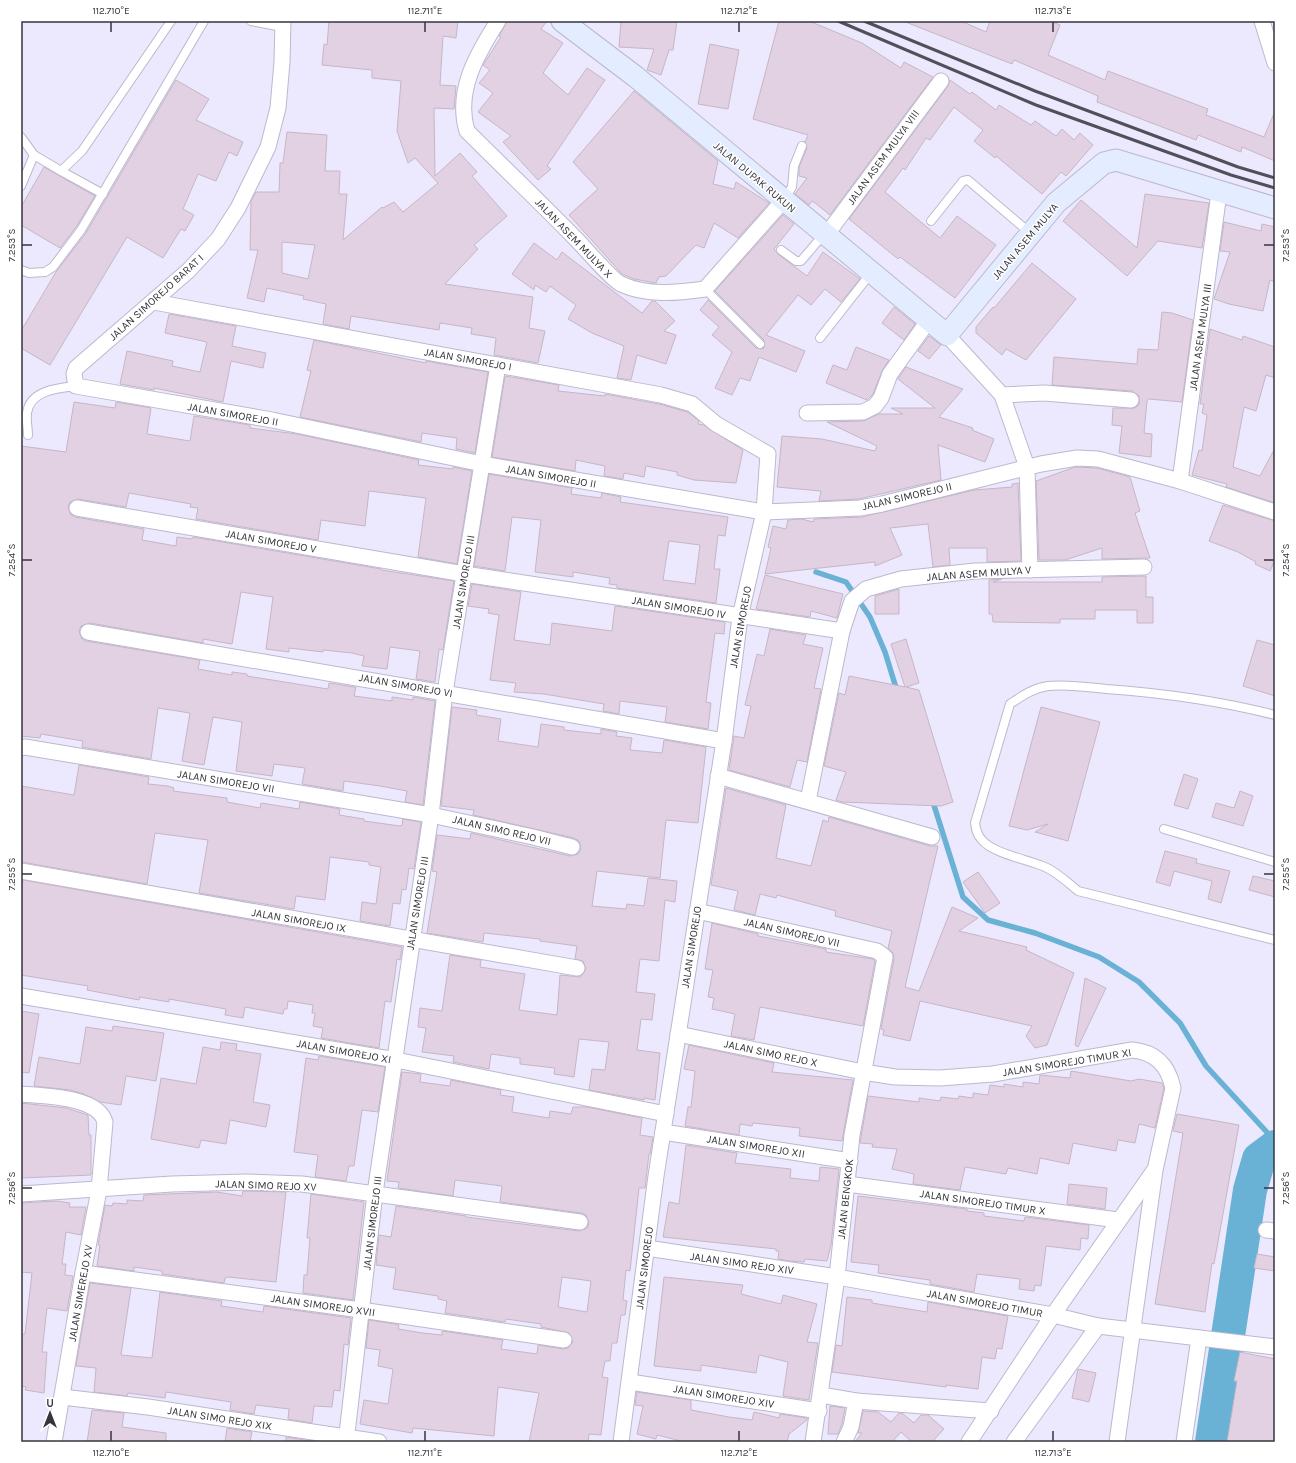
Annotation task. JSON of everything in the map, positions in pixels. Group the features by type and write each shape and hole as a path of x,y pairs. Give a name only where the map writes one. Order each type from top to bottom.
{"street":[{"name":"JALAN ASEM MULYA X","path":"498,21 477,54 469,75 464,102 465,124 467,131 550,212 619,284 640,290 659,292 678,293 705,289"},
{"name":"JALAN DUPAK RUKUN","path":"562,21 636,77 783,201 872,271 947,335"},
{"path":"1262,21 1275,63"},
{"name":"JALAN SIMOREJO BARAT I","path":"76,386 74,374 76,368 188,271 218,239 238,208 268,147 278,108 282,62 283,24"},
{"name":"JALAN ASEM MULYA VIII","path":"826,234 941,80"},
{"name":"JALAN ASEM MULYA","path":"947,335 1056,203 1104,163 1109,161 1116,160 1219,193 1275,208"},
{"name":"JALAN ASEM MULYA III","path":"1180,480 1219,193"},
{"path":"705,289 783,201"},
{"name":"JALAN SIMOREJO I","path":"154,302 661,395 692,404 716,424 768,454"},
{"path":"807,413 863,412 875,406 881,398 890,374 929,320"},
{"path":"947,335 1002,395 1027,467 1030,570"},
{"name":"JALAN SIMOREJO III","path":"346,1440 375,1193 396,1060 411,940 431,815 445,692 498,365"},
{"name":"JALAN SIMOREJO II","path":"76,386 272,420 482,464 764,512 860,508 882,504 1027,467 1077,458 1098,459 1180,480"},
{"path":"1002,395 1044,393 1131,400"},
{"name":"JALAN SIMOREJO","path":"621,1442 663,1132 724,741 740,617 764,512 768,454"},
{"path":"1180,480 1275,512"},
{"name":"JALAN SIMOREJO V","path":"77,508 464,574"},
{"name":"JALAN ASEM MULYA V","path":"842,631 852,601 866,589 901,580 975,571 1144,567"},
{"name":"JALAN SIMOREJO IV","path":"464,574 740,617 842,631"},
{"path":"808,801 842,631"},
{"name":"JALAN SIMOREJO VI","path":"88,632 724,741"},
{"name":"JALAN SIMOREJO VII","path":"21,748 25,747 431,815"},
{"path":"718,776 932,836"},
{"name":"JALAN SIMO REJO VII","path":"431,815 533,836 572,847"},
{"name":"JALAN SIMOREJO IX","path":"21,871 577,968"},
{"name":"JALAN SIMOREJO VII","path":"697,911 877,951 885,958"},
{"name":"JALAN BENGKOK","path":"814,1442 837,1277 850,1161 863,1072 885,958"},
{"name":"JALAN SIMOREJO XI","path":"21,996 396,1060 666,1114"},
{"name":"JALAN SIMO REJO X","path":"678,1034 863,1072"},
{"name":"JALAN SIMOREJO TIMUR XI","path":"863,1072 895,1077 940,1078 985,1075 1132,1050 1145,1051 1160,1063 1171,1078 1173,1088 1155,1170 1133,1331"},
{"name":"JALAN SIMEREJO XV","path":"21,1094 75,1101 88,1105 104,1118 105,1122 99,1190 54,1442"},
{"name":"JALAN SIMOREJO XII","path":"663,1132 850,1161"},
{"path":"969,1442 991,1411 1053,1315 1118,1220 1155,1170"},
{"name":"JALAN SIMO REJO XV","path":"21,1194 172,1184 248,1182 302,1184 580,1222"},
{"name":"JALAN SIMOREJO TIMUR X","path":"847,1184 1118,1220"},
{"name":"JALAN SIMO REJO XIV","path":"647,1248 837,1277"},
{"name":"JALAN SIMOREJO XVII","path":"83,1273 361,1310 564,1340"},
{"name":"JALAN SIMOREJO TIMUR","path":"837,1277 1053,1315 1098,1326 1275,1347"},
{"path":"1014,1442 1098,1326"},
{"path":"1117,1442 1133,1331"},
{"path":"1184,1442 1199,1338"},
{"name":"JALAN SIMOREJO XIV","path":"630,1382 819,1411"},
{"path":"821,1395 856,1400 991,1411"},
{"name":"JALAN SIMO REJO XIX","path":"62,1397 148,1407 346,1440 379,1442"},
{"path":"844,1442 851,1427 856,1400"}],"lane":[{"path":"61,171 82,151 171,21"},
{"path":"21,270 29,273 45,272 53,267 81,230 204,21"},
{"path":"251,21 283,24"},
{"path":"21,137 34,155 102,194"},
{"path":"783,201 792,187 794,166 802,146"},
{"path":"21,186 34,155"},
{"path":"931,221 963,181 971,180 1030,233"},
{"path":"781,250 796,261 801,261 826,234"},
{"path":"820,338 872,271"},
{"path":"705,289 760,344"},
{"path":"28,435 27,413 30,403 41,394 53,389 76,386"},
{"path":"1275,715 1243,706 1134,691 1066,686 1047,686 1031,690 1010,704 975,823 977,833 982,842 993,848 1045,867 1056,873 1078,891 1275,940"},
{"path":"1164,829 1275,862"}],"building":[{"path":"329,21 458,21 456,38 443,36 440,85 456,86 454,109 434,108 435,176 460,153 477,172 472,176 507,216 474,245 478,249 445,284 533,297 529,328 545,331 538,363 494,355 496,338 471,334 472,328 440,323 439,330 351,316 349,329 323,324 326,304 303,299 304,296 267,288 264,302 247,298 258,250 250,250 251,201 256,192 279,192 280,163 283,163 287,132 327,135 325,171 340,171 339,194 347,194 343,240 382,207 383,208 394,202 403,212 438,183 415,158 408,163 397,131 401,81 372,78 372,70 322,65 324,44 327,45","holes":["282,242 315,245 308,279 282,273"]},
{"path":"507,21 547,21 541,29 563,43 543,73 568,95 587,68 605,80 547,166 551,169 538,180 503,142 511,136 478,112 493,93 479,83 490,70 483,65 501,37 499,36"},
{"path":"621,21 677,21 673,50 669,50 661,75 647,70 654,49 619,47"},
{"path":"779,21 809,21 862,43 901,68 904,62 933,77 830,215 812,201 809,205 795,194 807,178 799,176 799,167 807,148 805,142 808,135 753,119"},
{"path":"903,21 961,21 986,32 990,21 1050,21 1060,25 1048,55 1105,80 1108,71 1208,109 1206,115 1264,137 1275,111 1275,161 1242,147 1241,152 1198,135 1196,140 1097,102 1098,96 1014,60 1012,64"},
{"path":"710,44 739,50 728,109 698,104"},
{"path":"176,80 209,99 196,120 243,142 237,156 229,152 216,181 198,174 183,209 194,215 185,231 181,229 163,258 127,237 50,365 21,348 21,331 56,272 86,233"},
{"path":"950,80 970,94 972,92 996,110 999,105 1031,125 1035,121 1056,136 1062,129 1074,140 1080,133 1093,145 1066,176 1061,172 1042,194 996,156 995,158 974,141 983,130 954,107 930,140 926,138 905,170 903,168 885,192 940,238 957,216 996,245 955,298 900,257 898,259 849,219 948,86"},
{"path":"634,91 718,161 713,184 734,189 736,182 769,203 738,238 714,223 704,248 696,245 666,276 659,277 656,283 634,279 622,274 569,215 598,189 573,162"},
{"path":"44,167 95,196 76,227 60,248 21,225 21,207"},
{"path":"1145,194 1209,203 1202,248 1158,241 1127,276 1063,221 1081,200 1137,248"},
{"path":"783,215 794,224 774,249 778,254 807,276 823,252 860,279 841,302 825,289 811,305 798,295 766,335 805,351 796,372 759,357 750,381 740,378 732,395 715,388 732,352 712,335 719,327 700,310 708,300 756,348 764,348 764,340 715,291"},
{"path":"1224,222 1261,231 1262,224 1275,227 1275,282 1270,280 1263,311 1229,304 1214,299 1230,252 1220,251"},
{"path":"534,243 557,260 562,252 642,313 652,301 655,301 675,321 664,331 676,335 666,364 637,355 631,380 617,378 624,346 592,333 568,319 576,305 550,286 546,292 535,285 534,290 512,274"},
{"path":"1032,263 1076,299 1026,360 1006,349 1002,355 976,333 976,327"},
{"path":"894,307 915,324 904,340 882,323"},
{"path":"1162,312 1172,313 1193,320 1182,402 1149,399 1147,401 1144,433 1152,434 1151,457 1119,453 1122,426 1112,425 1113,408 1134,408 1139,405 1139,396 1132,391 1052,385 1054,357 1137,364 1138,349 1158,350"},
{"path":"169,314 236,326 232,346 266,353 263,368 231,361 223,402 154,388 154,390 120,384 127,351 173,361 172,366 200,372 207,342 165,333"},
{"path":"1210,329 1242,340 1243,336 1275,347 1275,378 1266,375 1256,411 1244,407 1233,467 1260,476 1275,448 1275,503 1226,487 1227,484 1192,475 1199,450 1202,451 1207,415 1202,413 1204,404 1200,404"},
{"path":"929,336 941,345 929,359 918,351"},
{"path":"314,340 426,363 426,361 488,372 475,453 456,449 457,438 422,433 421,442 300,417 311,371 307,370"},
{"path":"856,347 889,360 882,371 873,394 867,400 826,383 833,365 847,370"},
{"path":"906,367 963,389 939,417 973,428 972,430 994,439 985,462 938,445 941,480 859,499 819,501 821,491 777,487 782,436 822,439 875,451 877,446 827,422 863,421 879,414 903,414 891,408 935,408 898,379"},
{"path":"505,376 559,385 558,391 605,396 605,394 659,404 688,412 699,421 698,424 704,425 743,450 736,483 694,480 677,475 677,472 646,466 644,477 624,473 623,479 604,476 605,466 576,460 575,471 492,457"},
{"path":"74,402 115,408 116,402 151,408 147,434 190,441 194,416 250,425 250,428 297,434 419,460 418,465 453,469 453,467 472,471 457,564 418,557 426,498 369,491 365,526 321,520 318,540 196,519 198,508 190,507 191,504 129,493 126,507 78,499 70,502 68,507 71,515 75,517 144,529 142,540 176,546 177,537 192,539 193,537 381,570 454,581 443,650 439,649 435,682 416,679 420,651 390,647 387,669 362,666 364,656 352,653 323,650 323,652 289,648 289,652 266,649 273,597 241,592 232,644 203,639 203,643 90,623 81,626 79,631 82,639 86,641 200,660 198,669 232,675 232,672 247,674 247,676 328,689 329,683 356,687 354,696 392,701 392,697 413,700 413,697 435,701 423,805 405,802 407,791 380,786 344,781 343,791 302,784 305,768 274,764 272,776 236,771 242,722 213,717 204,765 182,761 190,713 158,708 151,759 82,747 83,741 41,734 40,738 21,736 21,446 66,452"},
{"path":"1075,467 1097,468 1130,477 1140,511 1135,513 1150,558 1102,559 1102,548 1065,560 1039,560 1036,481"},
{"path":"489,474 572,488 571,494 601,498 602,493 621,497 620,502 728,517 725,536 718,535 714,569 720,569 716,603 617,588 617,585 609,584 610,578 573,572 573,577 535,572 541,520 512,517 505,571 474,566","holes":["669,541 700,545 695,584 663,580"]},
{"path":"1018,483 1021,561 987,562 987,548 949,548 950,565 933,567 928,524 890,528 902,555 875,566 875,562 765,574 771,548 768,547 773,526 786,529 788,520 802,519 813,522 814,519 862,517 974,490 1012,487 1012,484"},
{"path":"1223,505 1275,521 1275,560 1270,571 1255,564 1256,562 1238,552 1209,541"},
{"path":"765,575 843,594 837,618 811,611 810,617 756,609"},
{"path":"1146,576 1146,597 1153,597 1153,623 1137,623 1137,610 1095,610 1095,619 1060,619 1060,623 993,622 992,614 989,614 989,580 1002,579 993,582 1102,582 1102,577"},
{"path":"472,584 521,592 514,640 550,645 552,623 612,631 615,606 725,622 724,634 715,633 706,702 711,703 708,729 665,722 667,707 620,701 619,714 603,711 604,704 544,694 514,692 516,683 490,680 499,615 488,613 489,609 468,606"},
{"path":"899,589 899,614 875,614 875,596"},
{"path":"770,629 806,635 803,644 823,648 814,688 821,689 807,762 797,760 790,787 729,770 734,736 744,738 751,706 745,705 757,654 764,656"},
{"path":"906,639 919,683 906,687 919,690 953,802 941,806 842,802 836,800 846,772 824,766 839,693 845,695 849,676 905,687 891,644"},
{"path":"1257,640 1275,645 1275,696 1243,686"},
{"path":"452,707 477,710 476,715 501,719 498,741 538,747 541,724 564,727 564,730 601,734 601,729 617,732 616,736 632,738 630,750 662,753 664,740 706,747 698,823 666,820 660,878 597,871 592,906 626,909 627,904 644,906 648,878 677,881 675,902 665,900 659,961 640,959 636,992 655,994 652,1020 641,1019 637,1050 660,1053 655,1100 644,1098 644,1100 589,1090 592,1069 605,1070 609,1042 579,1039 574,1077 554,1074 555,1068 520,1064 520,1058 491,1054 489,1069 453,1062 454,1056 422,1052 426,1028 418,1027 420,1008 442,1011 450,955 481,960 480,967 525,974 519,1010 557,1015 560,975 580,977 586,969 583,961 575,959 577,946 540,941 540,939 484,933 483,942 427,933 437,872 432,871 437,835 470,839 471,833 570,856 578,854 581,849 579,841 574,838 473,815 474,810 441,806"},
{"path":"1041,707 1100,722 1068,841 1035,832 1048,824 1027,830 1009,826"},
{"path":"79,765 149,777 148,784 168,786 174,788 173,791 227,798 227,802 260,808 261,803 299,809 300,802 340,809 339,815 364,819 364,821 400,826 402,825 403,819 421,822 414,869 409,868 406,890 402,889 400,904 393,903 390,926 360,921 362,902 376,904 381,867 369,865 369,862 330,857 325,900 296,896 294,909 199,893 208,840 155,833 147,884 21,862 21,786 74,795"},
{"path":"1184,774 1198,779 1188,809 1174,805"},
{"path":"726,788 786,805 776,858 811,866 823,820 828,822 829,817 930,846 938,846 905,987 919,991 952,907 978,918 959,931 1027,947 1026,950 1074,973 1047,1045 1035,1048 1026,1036 1032,1026 920,1001 910,1041 883,1035 884,1030 881,1029 894,959 893,953 888,948 892,931 835,916 836,911 777,895 776,898 760,894 755,915 734,910 738,891 711,885"},
{"path":"1240,791 1253,796 1243,826 1212,817 1216,803 1234,808"},
{"path":"1165,851 1197,859 1196,863 1230,871 1221,903 1208,899 1212,881 1174,871 1170,886 1156,882"},
{"path":"978,872 1000,903 985,913 963,882"},
{"path":"1253,876 1275,881 1275,897 1249,890"},
{"path":"23,880 402,947 400,960 397,959 391,1002 385,1001 379,1048 321,1038 323,1028 313,1026 315,1013 312,1013 313,1005 288,1001 287,1009 284,1009 283,1014 245,1007 243,1018 225,1015 226,1009 169,999 169,1002 140,997 139,1000 87,990 88,986 21,975 21,891"},
{"path":"712,923 758,934 758,936 826,949 826,952 873,959 875,961 863,1026 760,1007 754,1040 731,1036 735,1014 712,1009 714,998 708,997 713,970 705,969"},
{"path":"1085,978 1106,988 1078,1047 1075,1045"},
{"path":"21,1011 39,1014 29,1073 21,1072"},
{"path":"113,1026 164,1033 156,1081 126,1076 121,1105 100,1102 84,1094 70,1090 34,1086 39,1057 80,1064 86,1027 112,1031"},
{"path":"221,1042 237,1044 236,1050 261,1054 253,1102 270,1105 266,1127 230,1120 226,1144 201,1140 199,1148 151,1139 161,1078 196,1084 203,1047 220,1050"},
{"path":"689,1045 774,1063 772,1072 853,1080 842,1141 799,1136 800,1128 753,1123 752,1126 740,1124 739,1135 685,1126 688,1107 691,1107 695,1071 684,1069"},
{"path":"319,1056 385,1067 378,1112 362,1110 354,1166 349,1166 346,1181 315,1177 318,1155 294,1152 306,1058 318,1060"},
{"path":"1071,1071 1131,1081 1139,1079 1162,1083 1164,1088 1155,1128 1139,1124 1135,1143 1118,1140 1116,1151 1073,1143 1069,1164 1040,1158 1037,1174 1008,1168 1006,1174 965,1167 960,1190 913,1184 914,1174 892,1169 897,1149 872,1147 873,1144 860,1143 868,1096 919,1102 919,1098 940,1101 941,1097 958,1099 959,1096 973,1098 973,1093 988,1095 990,1085 1004,1087 1004,1084 1023,1087 1023,1082 1039,1084 1040,1075 1070,1078"},
{"path":"402,1072 421,1074 420,1082 450,1086 451,1080 501,1090 500,1095 514,1097 512,1112 549,1118 550,1111 571,1114 573,1107 587,1107 642,1118 640,1135 653,1137 649,1154 645,1188 639,1188 630,1271 626,1270 623,1300 627,1301 625,1315 621,1315 617,1343 612,1343 610,1361 605,1361 602,1377 608,1378 601,1435 589,1434 588,1442 529,1442 539,1393 498,1387 494,1436 413,1428 412,1433 360,1424 364,1400 388,1404 393,1369 378,1366 380,1350 366,1348 369,1320 395,1324 399,1325 398,1329 423,1333 442,1335 442,1331 503,1340 501,1349 537,1354 538,1345 563,1349 568,1348 573,1342 569,1333 541,1327 541,1324 506,1319 505,1322 445,1313 447,1301 438,1299 438,1296 393,1289 396,1268 376,1265 379,1235 391,1237 396,1206 466,1217 579,1231 587,1228 589,1223 586,1215 581,1213 500,1202 502,1186 455,1180 453,1196 398,1188 399,1182 387,1181","holes":["562,1277 591,1281 587,1312 558,1307"]},
{"path":"21,1103 66,1108 88,1115 89,1135 91,1135 91,1175 21,1178"},
{"path":"1177,1114 1239,1125 1214,1264 1212,1263 1205,1312 1155,1304 1183,1133 1173,1131"},
{"path":"686,1145 737,1153 735,1163 791,1169 790,1178 819,1181 820,1167 839,1169 831,1245 827,1261 805,1259 804,1262 789,1261 778,1259 779,1251 776,1251 776,1249 663,1237 669,1202 679,1204"},
{"path":"1069,1184 1107,1188 1105,1209 1067,1204"},
{"path":"243,1191 286,1192 276,1282 228,1277 225,1278 224,1283 162,1274 162,1271 134,1267 134,1271 97,1266 100,1245 98,1245 105,1205 112,1206 113,1203 127,1204 127,1200 143,1201 144,1195 217,1192 242,1196"},
{"path":"311,1194 364,1202 353,1300 303,1293 304,1275 307,1275 310,1238 307,1238"},
{"path":"858,1196 967,1209 967,1211 984,1213 984,1216 1024,1221 1025,1217 1089,1225 1088,1239 1081,1238 1080,1250 1046,1246 1041,1286 1035,1285 1034,1291 1019,1289 1020,1279 977,1274 974,1292 930,1284 930,1280 878,1273 879,1265 851,1262"},
{"path":"57,1201 70,1203 69,1207 86,1207 81,1235 66,1232 62,1264 66,1264 65,1275 73,1276 67,1311 47,1308 42,1352 47,1352 44,1393 25,1390 26,1387 21,1386 21,1334 25,1334 32,1273 21,1272 21,1203"},
{"path":"1257,1254 1275,1257 1275,1271 1254,1268"},
{"path":"664,1277 743,1285 741,1294 781,1304 783,1295 817,1304 807,1342 818,1343 809,1400 783,1396 788,1362 759,1355 756,1373 701,1365 701,1371 654,1366"},
{"path":"90,1283 131,1288 121,1355 152,1358 160,1292 222,1301 221,1306 263,1312 264,1306 351,1318 348,1345 344,1344 340,1391 334,1390 332,1407 314,1406 312,1423 288,1419 289,1409 256,1405 254,1414 230,1410 231,1402 166,1392 165,1398 128,1393 127,1396 94,1392 96,1368 76,1366"},
{"path":"847,1297 872,1300 872,1303 927,1312 928,1302 1008,1316 1002,1349 997,1348 995,1359 982,1357 978,1389 946,1385 946,1387 832,1372 836,1345 842,1346"},
{"path":"1240,1352 1275,1359 1275,1442 1227,1442 1237,1381 1234,1381"},
{"path":"1078,1369 1096,1373 1089,1402 1072,1398"},
{"path":"637,1392 691,1400 691,1410 729,1417 752,1420 754,1412 779,1418 780,1414 807,1418 807,1420 789,1434 787,1442 685,1442 657,1435 656,1439 637,1434 643,1406 635,1405"},
{"path":"830,1406 845,1408 842,1424 838,1434 828,1434"},
{"path":"92,1410 124,1413 122,1427 166,1433 166,1442 87,1442"},
{"path":"863,1411 878,1412 891,1422 899,1413 903,1414 914,1423 921,1415 928,1415 944,1429 932,1442 912,1442 901,1432 892,1442 855,1442 862,1433 858,1433"},
{"path":"227,1428 252,1432 250,1442 225,1442"},
{"path":"286,1437 311,1441 311,1442 286,1442"}],"waterway":[{"path":"816,572 846,582 870,617 885,652 897,691"},
{"path":"932,799 963,897 988,920 1035,933 1099,957 1139,982 1180,1023 1206,1066 1275,1141"},
{"path":"1212,1442 1250,1190 1259,1159 1275,1147"}],"railway":[{"path":"838,21 1036,105 1231,175 1275,188"},
{"path":"864,21 1035,91 1238,167 1275,178"}]}
